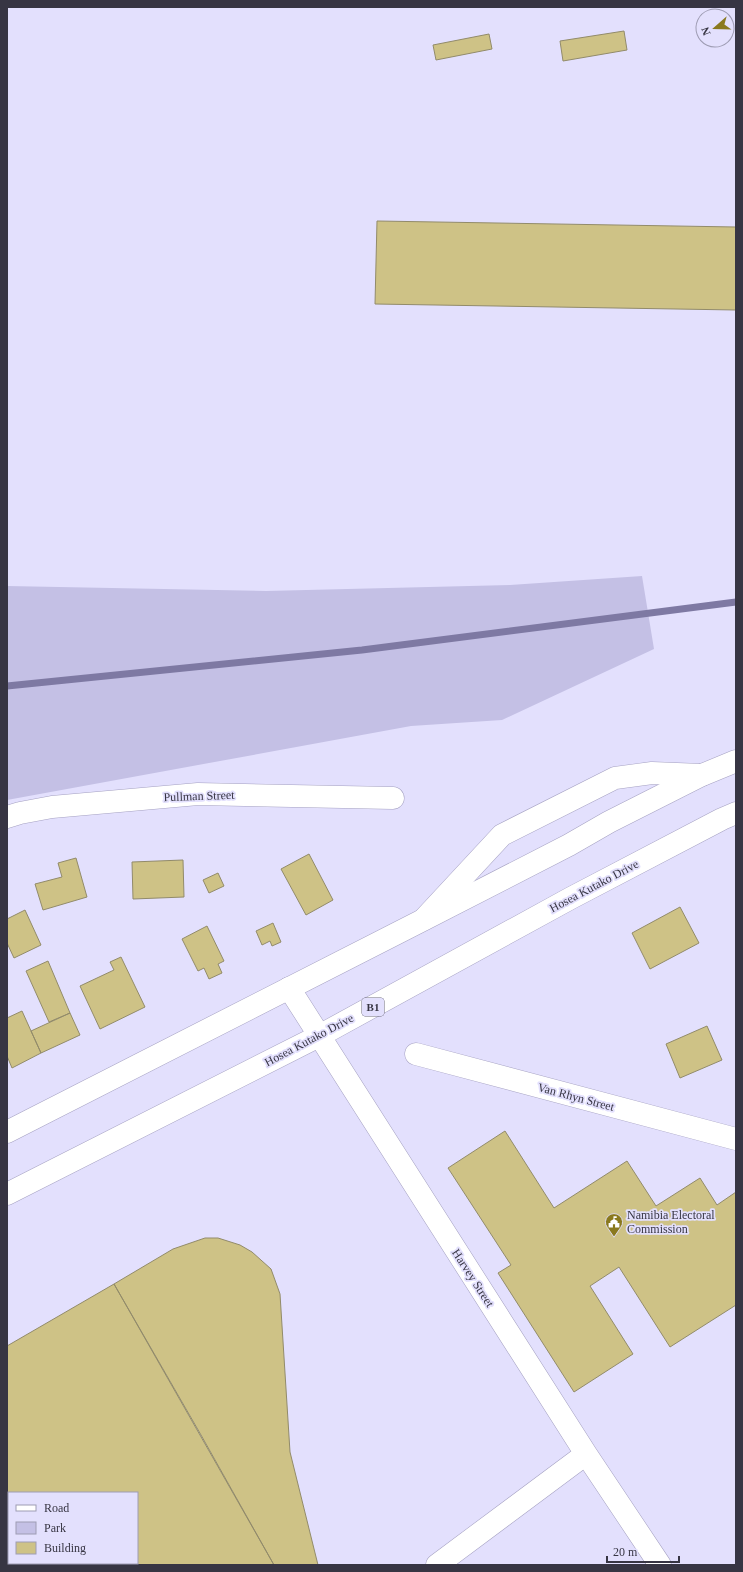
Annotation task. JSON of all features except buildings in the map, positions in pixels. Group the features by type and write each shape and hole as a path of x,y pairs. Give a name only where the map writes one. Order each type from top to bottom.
{"main road":[{"path":"7,1132 569,845 608,822 702,775 736,761"},
{"path":"421,921 502,836 615,778 652,773 702,775"},
{"name":"Pullman Street","path":"7,817 52,807 198,794 393,798"},
{"name":"Hosea Kutako Drive","path":"7,1194 319,1036 571,898 722,819 736,814"},
{"name":"Harvey Street","path":"289,988 586,1454 660,1565"},
{"name":"Van Rhyn Street","path":"416,1054 736,1139"},
{"path":"437,1565 586,1454"}],"green space":[{"path":"642,576 654,649 502,720 411,726 7,800 7,586 266,591 510,585"}],"waterway":[{"path":"7,686 362,650 736,602"}],"place":[{"name":"Namibia Electoral Commission","path":"614,1237"}]}
